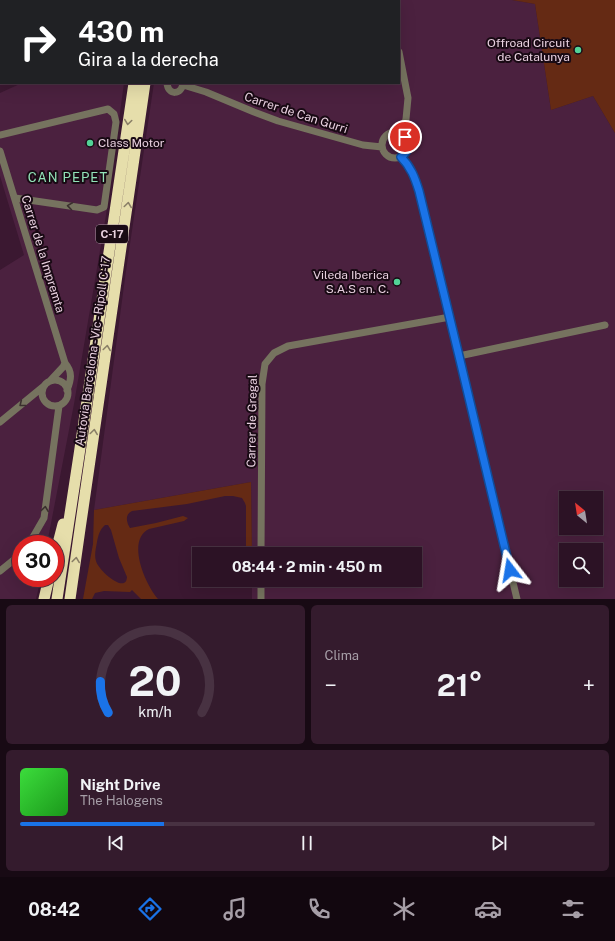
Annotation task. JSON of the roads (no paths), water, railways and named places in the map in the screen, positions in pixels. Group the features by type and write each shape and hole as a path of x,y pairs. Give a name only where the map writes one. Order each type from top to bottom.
{"highway":[{"name":"Autovia Barcelona - Vic - Ripoll C-17","path":"80,455 134,84"},
{"name":"Autovia Barcelona - Vic - Ripoll C-17","path":"70,599 145,84"},
{"path":"60,535 80,455"},
{"name":"C-17","path":"57,599 80,455"},
{"path":"44,599 47,587"}],"street":[{"path":"400,57 408,98 406,120 402,134"},
{"name":"Carrer de Can Gurri","path":"167,84 169,90 173,92 181,90 183,84 282,122 363,145 382,147"},
{"path":"0,135 108,109 114,114 116,122 104,207 96,210 15,198"},
{"path":"396,132 402,134 408,141 406,154 395,159 388,157 383,152 383,140 388,134 396,132"},
{"name":"Carrer de la Impremta","path":"0,151 65,363 71,374 68,390"},
{"path":"401,157 412,172 419,191 517,599"},
{"name":"Carrer de Gregal","path":"261,547 262,384 265,364 274,353 288,346 450,317"},
{"path":"459,356 605,325"},
{"path":"0,422 46,384 63,367 65,363"},
{"path":"52,381 60,381 68,390 67,398 59,406 51,406 45,401 42,393 46,384 52,381"},
{"path":"34,535 44,518 59,406"},
{"path":"0,571 12,561"},
{"path":"261,587 261,599"}],"place":[{"name":"Offroad Circuit de Catalunya","path":"578,50"},
{"name":"Class Motor","path":"90,143"},
{"name":"Vileda Iberica S.A.S en. C.","path":"397,282"}],"district":[{"name":"CAN PEPET","path":"68,177"}]}
